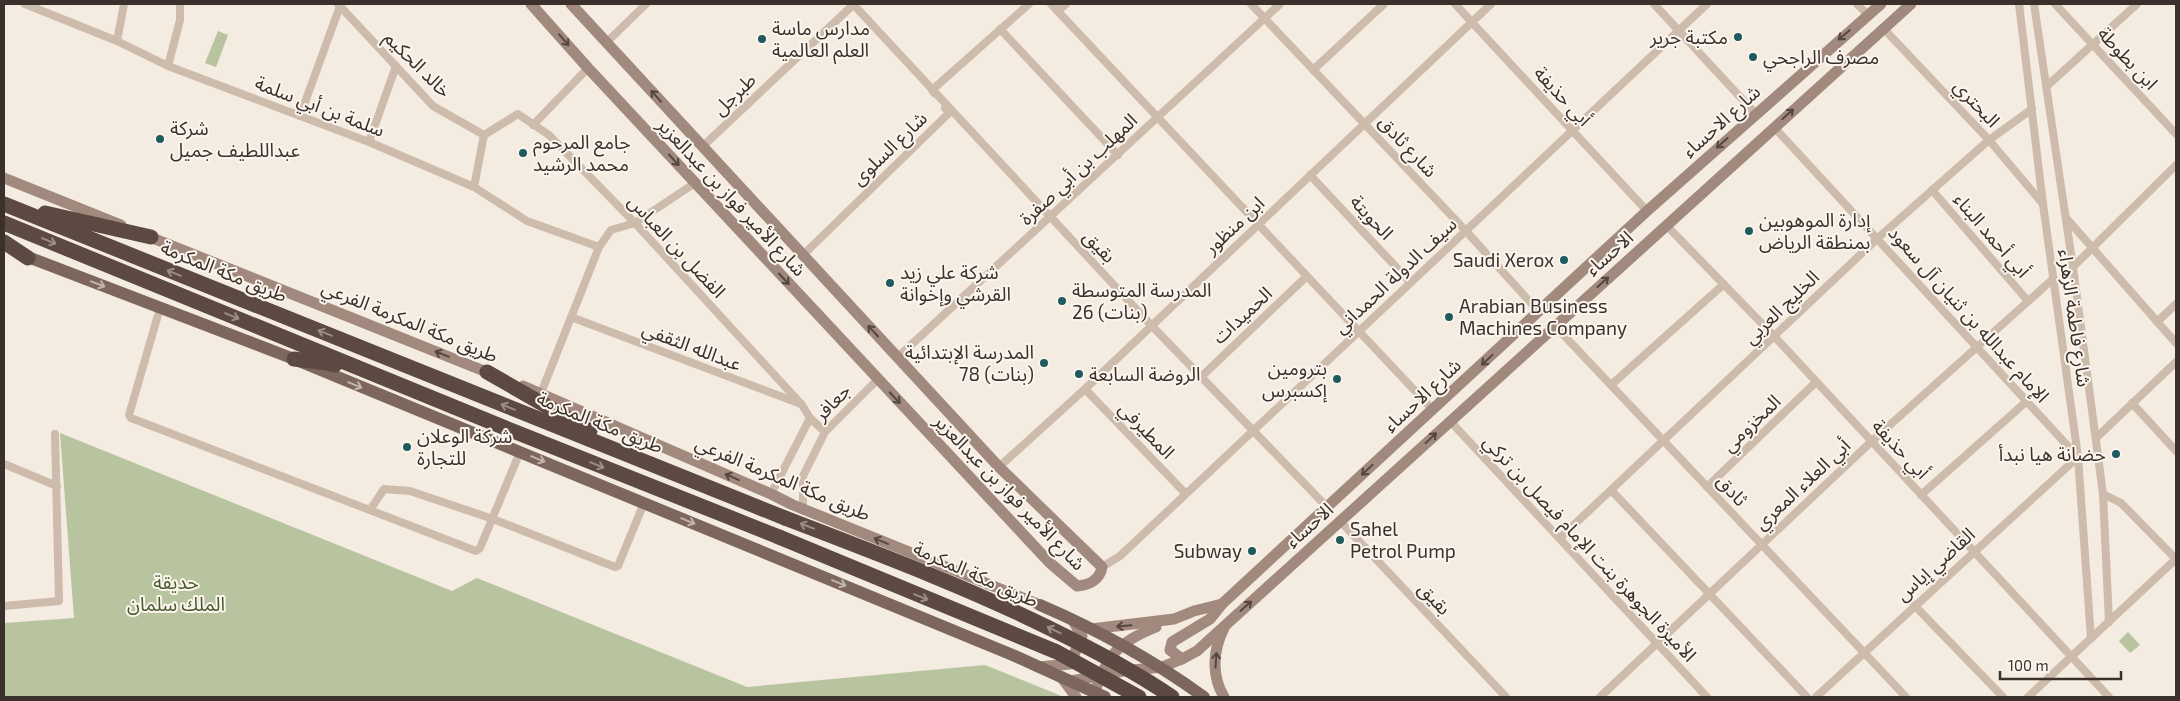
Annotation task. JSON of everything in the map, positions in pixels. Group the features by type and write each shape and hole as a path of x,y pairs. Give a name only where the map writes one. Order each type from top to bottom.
{"highway":[{"path":"4,204 151,237"},
{"name":"طريق مكة المكرمة","path":"4,204 785,518 931,574 1005,606 1144,678 1172,697"},
{"name":"طريق مكة المكرمة","path":"4,223 1058,652 1139,697"},
{"path":"4,242 28,258"},
{"path":"294,359 327,363 503,427"},
{"path":"487,372 552,410 667,470"}],"main road":[{"name":"شارع الأمير فواز بن عبدالعزير","path":"531,4 588,68 1050,563 1077,586 1085,585 1098,578 1102,567 998,467 571,4"},
{"name":"شارع الاحساء","path":"1182,659 1170,650 1172,642 1210,619 1222,604 1647,211 1881,4"},
{"name":"الاحساء","path":"1182,659 1197,650 1226,624 1911,4"},
{"name":"طريق مكة المكرمة الفرعي","path":"4,178 541,393 803,509 1040,605 1091,629 1162,667 1204,697"},
{"path":"4,248 294,359 1038,667 1098,695 1100,675 1108,660 1132,637 1174,619 1222,604"},
{"path":"1091,629 1174,619"},
{"path":"1038,667 1070,664 1082,636 1072,620"},
{"path":"1224,697 1218,687 1214,661 1219,639 1226,624"},
{"path":"1066,679 1162,667 1182,659"},
{"path":"1066,679 1076,697"}],"street":[{"name":"سلمة بن أبي سلمة","path":"25,4 116,41 168,66 369,142 474,187 527,221 598,247"},
{"path":"116,41 124,4"},
{"path":"168,66 180,20 180,4"},
{"path":"607,42 646,4"},
{"name":"بقيق","path":"854,4 1151,325 1327,507"},
{"name":"طبرجل","path":"702,147 854,4"},
{"name":"شارع السلوى","path":"803,255 949,113 932,90 1029,4"},
{"path":"1051,4 1433,410"},
{"path":"1058,11 1066,4"},
{"name":"شارع ثادق","path":"1251,4 1466,231 1539,312"},
{"name":"المهلب بن أبي صفرة","path":"898,357 1051,218 1280,4"},
{"path":"1313,70 1384,4"},
{"name":"أبي حذيفة","path":"1455,4 1647,211"},
{"name":"ابن منظور","path":"998,467 1085,389 1491,4"},
{"path":"1654,4 1756,113"},
{"name":"سيف الدولة الحمداني","path":"1102,567 1120,556 1707,4"},
{"path":"1857,4 1868,15"},
{"name":"شارع فاطمة الزهراء","path":"2020,4 2043,204 2078,457 2091,638"},
{"name":"شارع فاطمة الزهراء","path":"2034,4 2048,86 2103,494 2109,622"},
{"name":"ابن بطوطة","path":"2056,4 2176,134"},
{"path":"2048,86 2136,4"},
{"path":"300,116 339,5"},
{"name":"خالد الحكيم","path":"339,5 433,106 484,135"},
{"name":"البحتري","path":"1883,28 1989,140 2043,204"},
{"path":"1000,29 1118,155"},
{"path":"369,142 396,66"},
{"path":"533,124 588,68"},
{"name":"الخليج العربي","path":"1560,538 1878,238 1989,140 2032,109"},
{"name":"الفضل بن العباس","path":"484,135 518,114 549,135 635,224 802,405 810,418 825,432"},
{"name":"الإمام عبدالله بن ثنيان آل سعود","path":"1774,127 1978,346 2078,457"},
{"path":"474,187 484,135"},
{"path":"2073,267 2090,248 2176,165"},
{"name":"الحويتة","path":"1310,175 1410,282"},
{"path":"541,393 598,247 611,230 635,224 695,183"},
{"name":"أبي أحمد البناء","path":"1932,190 2028,301"},
{"path":"2066,219 2176,343"},
{"name":"أبي حذيفة","path":"1666,225 1774,336 2109,697"},
{"name":"الحميدات","path":"1201,376 1306,277"},
{"name":"أبي العلاء المعري","path":"1600,697 1872,441 2053,279"},
{"path":"1611,385 1724,284"},
{"path":"2156,322 2176,304"},
{"path":"160,308 129,415 131,418 476,552 480,548 493,519 520,452"},
{"name":"عبدالله الثقفي","path":"571,318 802,405"},
{"name":"ثادق","path":"1555,326 1906,697"},
{"path":"2096,438 2176,362"},
{"name":"جعافر","path":"803,509 804,476 825,432 878,379"},
{"name":"المخزومي","path":"1708,487 1816,382"},
{"name":"المطيرفي","path":"1085,389 1185,493"},
{"path":"1921,495 2026,401"},
{"path":"2132,403 2176,451"},
{"path":"772,494 810,418"},
{"name":"الأميرة الجوهرة بنت الإمام فيصل بن تركي","path":"1450,421 1707,697"},
{"path":"4,606 59,601 55,434"},
{"name":"القاضي إياس","path":"1816,697 1914,605 2078,457"},
{"path":"4,464 56,486"},
{"path":"370,510 384,489 410,491 493,519 615,567 618,566 644,503"},
{"path":"1611,490 1806,697"},
{"path":"2028,697 2176,559 2121,503 2103,494"},
{"name":"بقيق","path":"1340,521 1506,697"},
{"path":"1914,605 2003,697"}],"green space":[{"path":"218,31 228,35 216,67 205,63"},
{"name":"حديقة الملك سلمان","path":"60,433 452,591 477,578 747,687 985,665 1064,697 4,697 4,623 74,618"},
{"path":"2128,632 2140,645 2130,653 2119,641"}],"place":[{"name":"مكتبة جرير","path":"1738,37"},
{"name":"مدارس ماسة العلم العالمية","path":"762,39"},
{"name":"مصرف الراجحي","path":"1753,57"},
{"name":"شركة عبداللطيف جميل","path":"160,139"},
{"name":"جامع المرحوم محمد الرشيد","path":"523,153"},
{"name":"إدارة الموهوبين بمنطقة الرياض","path":"1749,231"},
{"name":"Saudi Xerox","path":"1564,260"},
{"name":"شركة علي زيد القرشي وإخوانة","path":"890,283"},
{"name":"المدرسة المتوسطة 26 (بنات)","path":"1062,301"},
{"name":"Arabian Business Machines Company","path":"1449,317"},
{"name":"المدرسة الإبتدائية 78 (بنات)","path":"1044,363"},
{"name":"الروضة السابعة","path":"1079,374"},
{"name":"بترومين إكسبرس","path":"1337,379"},
{"name":"شركة الوعلان للتجارة","path":"407,447"},
{"name":"حضانة هيا نبدأ","path":"2116,454"},
{"name":"Sahel Petrol Pump","path":"1340,540"},
{"name":"Subway","path":"1252,551"}]}
